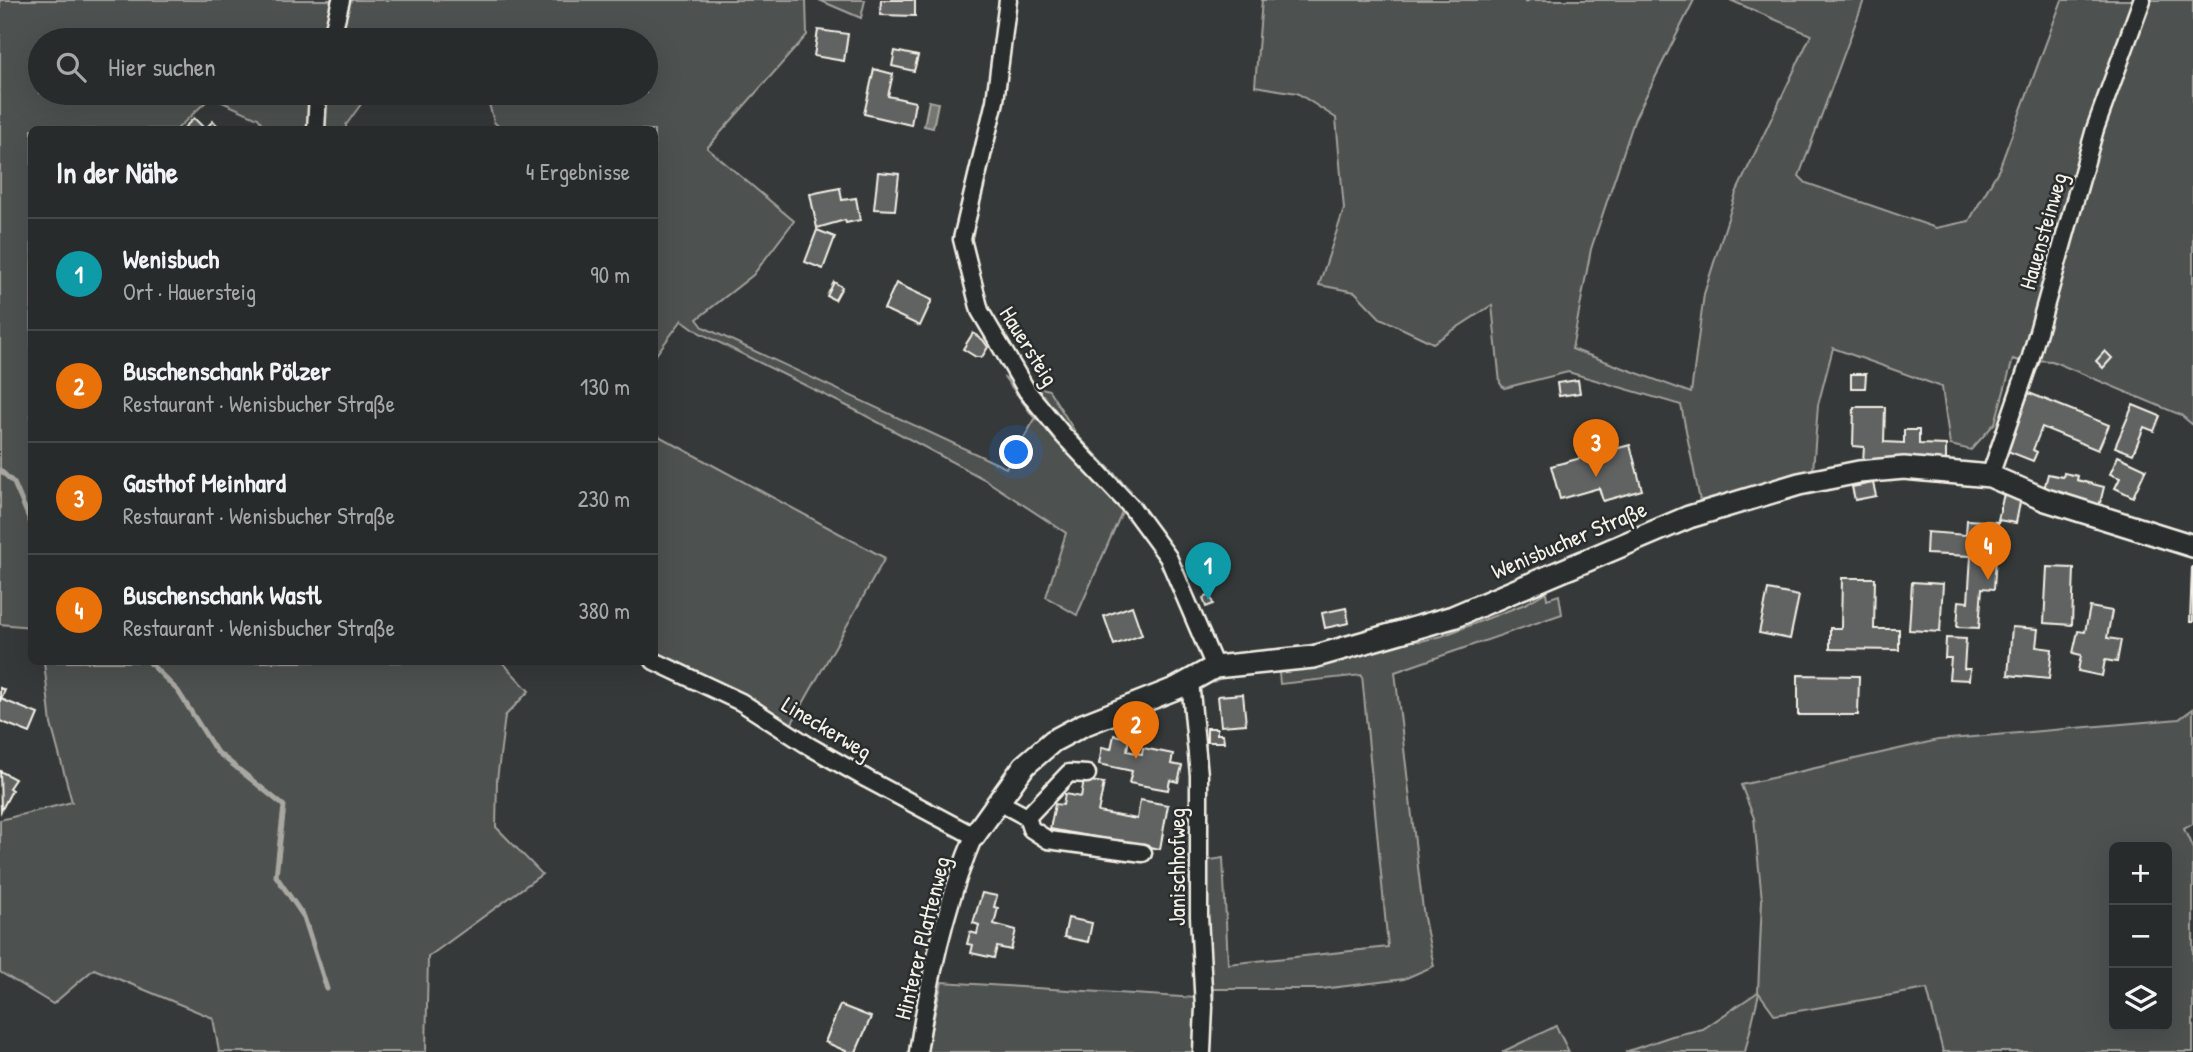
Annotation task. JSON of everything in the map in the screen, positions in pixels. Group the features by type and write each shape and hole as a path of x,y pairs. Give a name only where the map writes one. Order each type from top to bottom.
{"street":[{"path":"334,28 341,0"},
{"name":"Hauersteig","path":"1008,0 995,101 962,239 980,311 1027,391 1064,436 1132,508 1168,557 1215,667"},
{"name":"Hauensteinweg","path":"1990,476 2029,365 2095,129 2142,0"},
{"path":"316,126 317,105"},
{"name":"Wenisbucher Straße","path":"974,836 1024,766 1052,741 1083,725 1177,688 1215,667 1313,657 1453,617 1689,517 1799,484 1859,472 1904,468 1990,476 2046,500 2193,546"},
{"name":"Lineckerweg","path":"658,663 741,702 832,759 974,836"},
{"name":"Janischhofweg","path":"1190,681 1199,775 1199,916 1204,1007 1202,1052"},
{"path":"1027,817 1069,773 1087,774"},
{"path":"997,801 1027,817 1031,829 1048,840 1143,853"},
{"name":"Hinterer Plattenweg","path":"918,1052 934,962 963,860 974,836"}],"shaded area":[{"path":"0,0 806,0 807,35 707,148 794,221 753,275 697,319 703,327 1006,468 1035,419 1005,378 1049,390 1077,435 1131,491 1077,615 1046,597 1066,533 984,479 859,412 700,333 682,320 658,352 658,126 498,126 494,122 489,105 658,105 658,28 28,28 28,105 202,105 180,126 28,126 28,627 0,624"},
{"path":"819,0 865,0 861,18"},
{"path":"1262,0 1694,0 1635,118 1591,249 1572,349 1691,393 1704,294 1736,193 1811,35 1730,0 1864,0 1799,176 1806,183 1936,228 1969,221 1999,169 2062,0 2193,0 2193,425 2181,415 2052,361 2031,360 2029,364 2013,359 1995,423 1971,450 1950,445 1942,387 1833,348 1818,405 1813,471 1700,501 1681,405 1568,372 1504,388 1500,383 1492,305 1433,343 1380,318 1355,292 1319,285 1344,209 1336,118 1297,93 1255,86"},
{"path":"929,101 938,103 933,128 924,126"},
{"path":"229,105 360,105 346,126 264,126 258,118"},
{"path":"658,436 885,558 787,732 737,706 646,665 658,665"},
{"path":"1546,592 1547,599 1559,595 1562,614 1395,672 1424,918 1434,966 1404,979 1322,989 1214,989 1210,1052 926,1052 942,982 1197,998 1199,862 1223,858 1228,964 1388,947 1362,675 1280,684 1279,673 1241,655 1329,642 1421,641 1442,636 1525,604"},
{"path":"44,665 505,665 529,691 505,716 497,780 496,827 542,874 428,957 426,1052 219,1052 213,1018 94,969 53,1004 0,972 0,820 72,802 51,724"},
{"path":"2193,709 2193,824 2184,829 2193,849 2193,1052 1943,1052 1927,989 1775,1015 1759,993 1745,1052 1625,1052 1703,1029 1758,992 1762,900 1754,818 1741,785 1938,740 2179,719"},
{"path":"1556,1026 1569,1052 1502,1052"}],"building":[{"path":"881,0 915,0 915,16 880,15"},
{"path":"818,30 848,34 844,61 814,56"},
{"path":"895,51 918,56 914,71 892,66"},
{"path":"874,69 893,74 888,96 915,102 911,125 864,114"},
{"path":"194,118 202,126 186,126"},
{"path":"878,172 899,174 895,210 874,209"},
{"path":"840,188 842,200 856,198 860,220 846,223 845,220 817,228 810,194"},
{"path":"817,230 835,237 823,269 805,262"},
{"path":"834,282 842,287 835,300 827,296"},
{"path":"896,283 932,300 920,326 884,309"},
{"path":"973,333 988,347 982,357 976,357 963,349"},
{"path":"2105,351 2112,358 2103,368 2096,361"},
{"path":"1851,374 1866,374 1865,388 1851,388"},
{"path":"1578,380 1580,393 1559,396 1557,383"},
{"path":"2029,393 2109,425 2098,450 2042,427 2033,450 2037,452 2033,461 2005,450"},
{"path":"2133,405 2160,416 2154,431 2144,427 2133,454 2115,447"},
{"path":"1854,407 1885,407 1884,442 1904,443 1904,430 1919,430 1919,444 1946,445 1946,463 1863,461 1864,447 1853,446"},
{"path":"1630,445 1642,490 1603,501 1599,488 1560,499 1551,466"},
{"path":"2118,456 2146,469 2133,497 2115,488 2120,478 2110,474"},
{"path":"2064,473 2078,476 2077,480 2104,487 2099,507 2043,493 2048,474 2063,477"},
{"path":"1873,483 1876,496 1855,500 1852,487"},
{"path":"2005,489 2022,492 2016,523 1998,520"},
{"path":"1967,520 1998,522 1994,589 1982,588 1979,628 1957,627 1959,601 1968,602 1971,556 1926,554 1927,532 1966,535"},
{"path":"2047,567 2074,568 2072,625 2044,623"},
{"path":"2192,567 2193,622 2190,622"},
{"path":"1842,578 1875,578 1874,629 1899,629 1899,650 1830,649 1830,628 1841,628"},
{"path":"1912,582 1943,584 1940,632 1909,630"},
{"path":"1768,590 1799,596 1790,639 1759,633"},
{"path":"1210,595 1213,604 1206,607 1203,598"},
{"path":"1132,606 1142,635 1114,645 1104,616"},
{"path":"2090,607 2112,611 2107,638 2121,640 2117,662 2105,660 2102,676 2078,671 2081,655 2073,653 2078,631 2085,632"},
{"path":"1346,608 1349,623 1325,628 1322,613"},
{"path":"2012,627 2038,629 2036,647 2052,649 2049,679 2008,675"},
{"path":"1946,638 1966,639 1964,669 1970,669 1969,680 1949,679 1951,658 1945,658"},
{"path":"1798,675 1859,676 1858,715 1798,715"},
{"path":"0,688 5,690 1,699 38,714 30,733 0,721"},
{"path":"1243,694 1246,724 1221,726 1218,696"},
{"path":"1207,728 1217,728 1217,734 1223,734 1224,742 1207,742"},
{"path":"1114,735 1129,738 1127,751 1142,754 1143,748 1173,754 1171,764 1182,766 1178,782 1170,780 1168,790 1129,783 1132,771 1099,764 1102,747 1111,749"},
{"path":"0,771 15,779 1,811"},
{"path":"1084,780 1104,783 1098,812 1137,819 1140,800 1168,805 1160,849 1050,829 1055,804 1063,805 1065,794 1081,797"},
{"path":"982,893 997,896 994,907 998,908 994,924 1016,930 1011,950 997,947 994,958 971,953 973,945 967,944 970,932 977,934 979,925 973,923"},
{"path":"1068,918 1092,923 1088,942 1064,937"},
{"path":"840,1005 871,1017 856,1052 848,1052 825,1042"}],"waterway":[{"path":"0,470 14,483 28,516"},
{"path":"152,665 178,691 216,751 284,806 276,876 304,917 327,989"}],"place":[{"name":"Gasthof Meinhard","path":"1596,477"},
{"name":"Buschenschank Wastl","path":"1988,580"},
{"name":"Wenisbuch","path":"1208,600"},
{"name":"Buschenschank Pölzer","path":"1136,759"}]}
